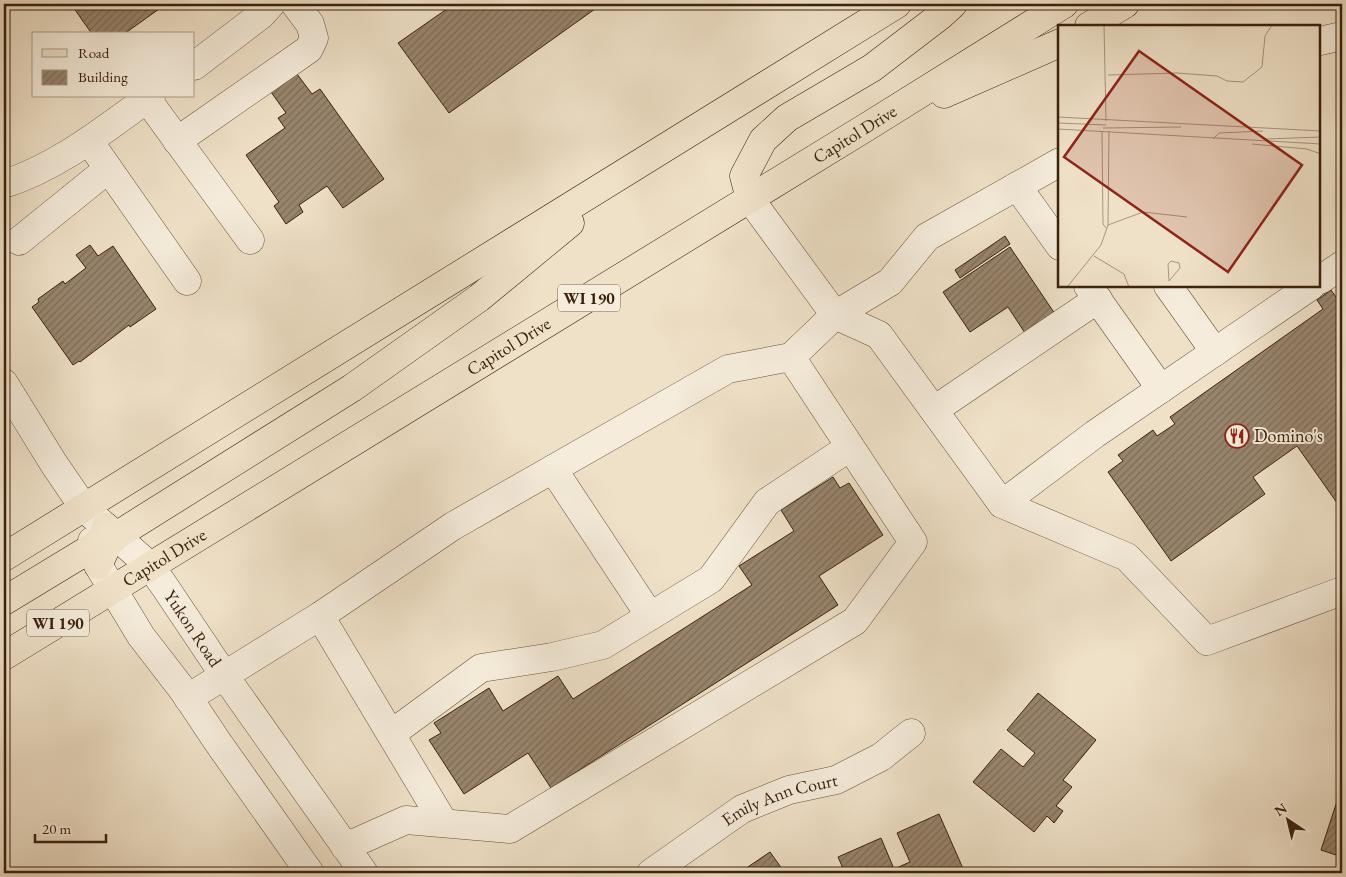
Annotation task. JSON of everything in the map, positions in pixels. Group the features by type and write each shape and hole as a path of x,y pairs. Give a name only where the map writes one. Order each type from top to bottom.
{"main road":[{"path":"4,557 897,4"},
{"path":"750,199 744,176 762,140 787,118 872,68 953,4"},
{"path":"945,77 1031,4"},
{"name":"Capitol Drive","path":"4,656 750,199 1064,4"},
{"path":"1091,25 1125,4"},
{"path":"865,128 1058,44"},
{"path":"4,601 103,544 352,388 479,298 658,151"}],"street":[{"path":"195,65 261,15 271,4"},
{"path":"177,140 309,50 314,38 310,24 295,4"},
{"path":"1321,41 1342,36"},
{"path":"4,184 22,178 89,142 149,98 177,140 250,240"},
{"path":"89,142 187,281"},
{"path":"188,698 320,616 453,526 728,369 791,357 835,315 890,282 927,238 1058,163"},
{"path":"19,241 108,169"},
{"path":"1017,186 1058,243"},
{"path":"750,199 835,315 879,335 1002,504 1127,557 1206,641 1342,591"},
{"path":"1321,279 1342,265"},
{"path":"1169,288 1215,352"},
{"path":"1002,504 1095,434 1308,288"},
{"path":"934,410 1093,293 1161,389"},
{"path":"345,847 406,820 510,829 856,621 913,542 791,357"},
{"path":"4,383 54,464 84,508 103,544 112,589 141,636 188,698 310,873"},
{"path":"391,734 481,668 552,658 603,645 711,579 767,502 850,447"},
{"path":"553,469 650,616"},
{"name":"Yukon Road","path":"103,544 150,566 224,676 364,873"},
{"path":"320,616 444,823"},
{"name":"Emily Ann Court","path":"652,873 742,809 789,790 836,780 881,757 911,733"}],"building":[{"path":"71,4 166,4 127,32 91,32"},
{"path":"454,4 602,4 449,113 398,43"},
{"path":"297,74 312,94 320,89 384,179 343,208 327,186 299,205 303,212 286,224 274,206 279,202 246,155 285,128 278,118 286,113 271,92"},
{"path":"1005,236 1010,244 960,278 955,270"},
{"path":"90,245 98,256 113,246 156,309 130,327 129,325 80,362 73,365 32,307 39,302 38,299 63,281 65,284 86,268 76,255"},
{"path":"1010,247 1055,314 1025,333 1008,307 970,332 943,292"},
{"path":"1331,290 1338,300 1342,297 1342,510 1297,446 1253,477 1265,494 1171,561 1108,472 1123,461 1118,455 1153,430 1157,436 1175,424 1170,417 1323,309 1317,300"},
{"path":"833,477 840,488 849,483 883,535 819,576 838,605 551,788 528,753 464,794 429,740 441,733 434,723 489,688 503,711 558,676 573,699 752,585 739,566 794,531 781,510"},
{"path":"1038,693 1096,740 1063,780 1072,787 1056,806 1063,811 1054,823 1047,816 1034,832 973,782 1001,749 1023,767 1035,753 1007,730"},
{"path":"1342,786 1342,857 1321,850"},
{"path":"939,814 965,873 845,873 838,857 881,838 894,869 910,862 897,833"},
{"path":"770,852 785,873 739,873"}],"place":[{"name":"Domino's","path":"1237,436"}]}
